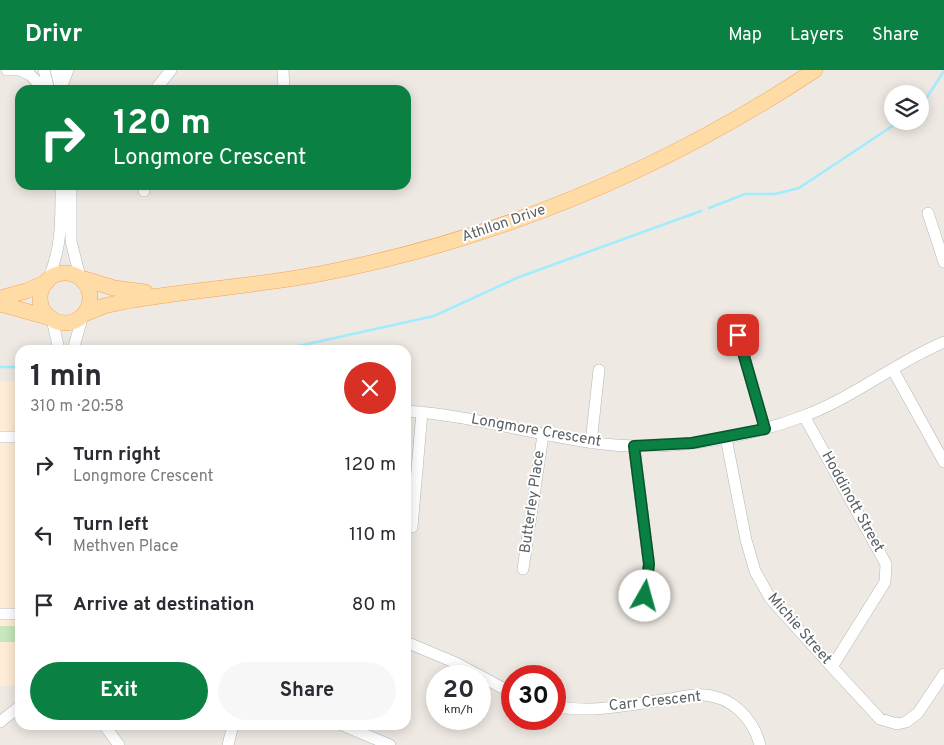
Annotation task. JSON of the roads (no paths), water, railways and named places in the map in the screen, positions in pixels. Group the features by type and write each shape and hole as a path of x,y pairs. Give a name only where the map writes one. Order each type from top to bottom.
{"main road":[{"name":"Athllon Drive","path":"84,315 115,303 165,294 275,282 328,273 418,252 546,210 607,185 674,153 738,118 814,70"},
{"path":"0,298 26,291 63,273 80,278 87,286 90,295 89,305 84,315 68,322 0,304"},
{"name":"Athllon Drive","path":"80,278 114,288 165,294"},
{"path":"47,281 42,291 41,301 44,311 51,318"}],"street":[{"path":"8,70 26,70 42,85"},
{"path":"44,70 47,85"},
{"path":"56,70 60,85"},
{"path":"63,85 68,70"},
{"path":"159,85 170,70"},
{"path":"283,70 284,85"},
{"path":"47,281 58,255 61,190"},
{"path":"71,190 71,240 80,278"},
{"path":"928,214 944,262"},
{"path":"75,345 84,315"},
{"path":"51,318 58,345"},
{"path":"738,335 765,429"},
{"name":"Longmore Crescent","path":"411,411 485,421 543,435 591,443 634,446 676,445 726,438 765,429 804,416 850,396 922,352 939,344"},
{"path":"591,443 600,370"},
{"path":"893,370 944,462"},
{"path":"412,527 422,412"},
{"name":"Hoddinott Street","path":"804,416 886,564 884,582 832,667"},
{"name":"Butterley Place","path":"523,569 543,435"},
{"path":"0,437 15,437"},
{"name":"Michie Street","path":"726,438 746,540 755,571 770,598 880,719 897,724 906,722 918,713 944,674"},
{"path":"634,446 649,564 645,596"},
{"path":"0,614 15,614"},
{"path":"411,644 501,688"},
{"name":"Carr Crescent","path":"566,707 596,708 697,695 718,697 731,703 742,712 752,724 760,745"},
{"path":"0,722 15,710"},
{"path":"108,730 119,745"},
{"path":"228,745 232,730"},
{"path":"354,730 390,745"}],"waterway":[{"path":"929,94 944,71"},
{"path":"709,208 745,194 775,194 799,188 886,130"},
{"path":"303,345 434,316 519,277 701,211"},
{"path":"0,367 15,367"}]}
